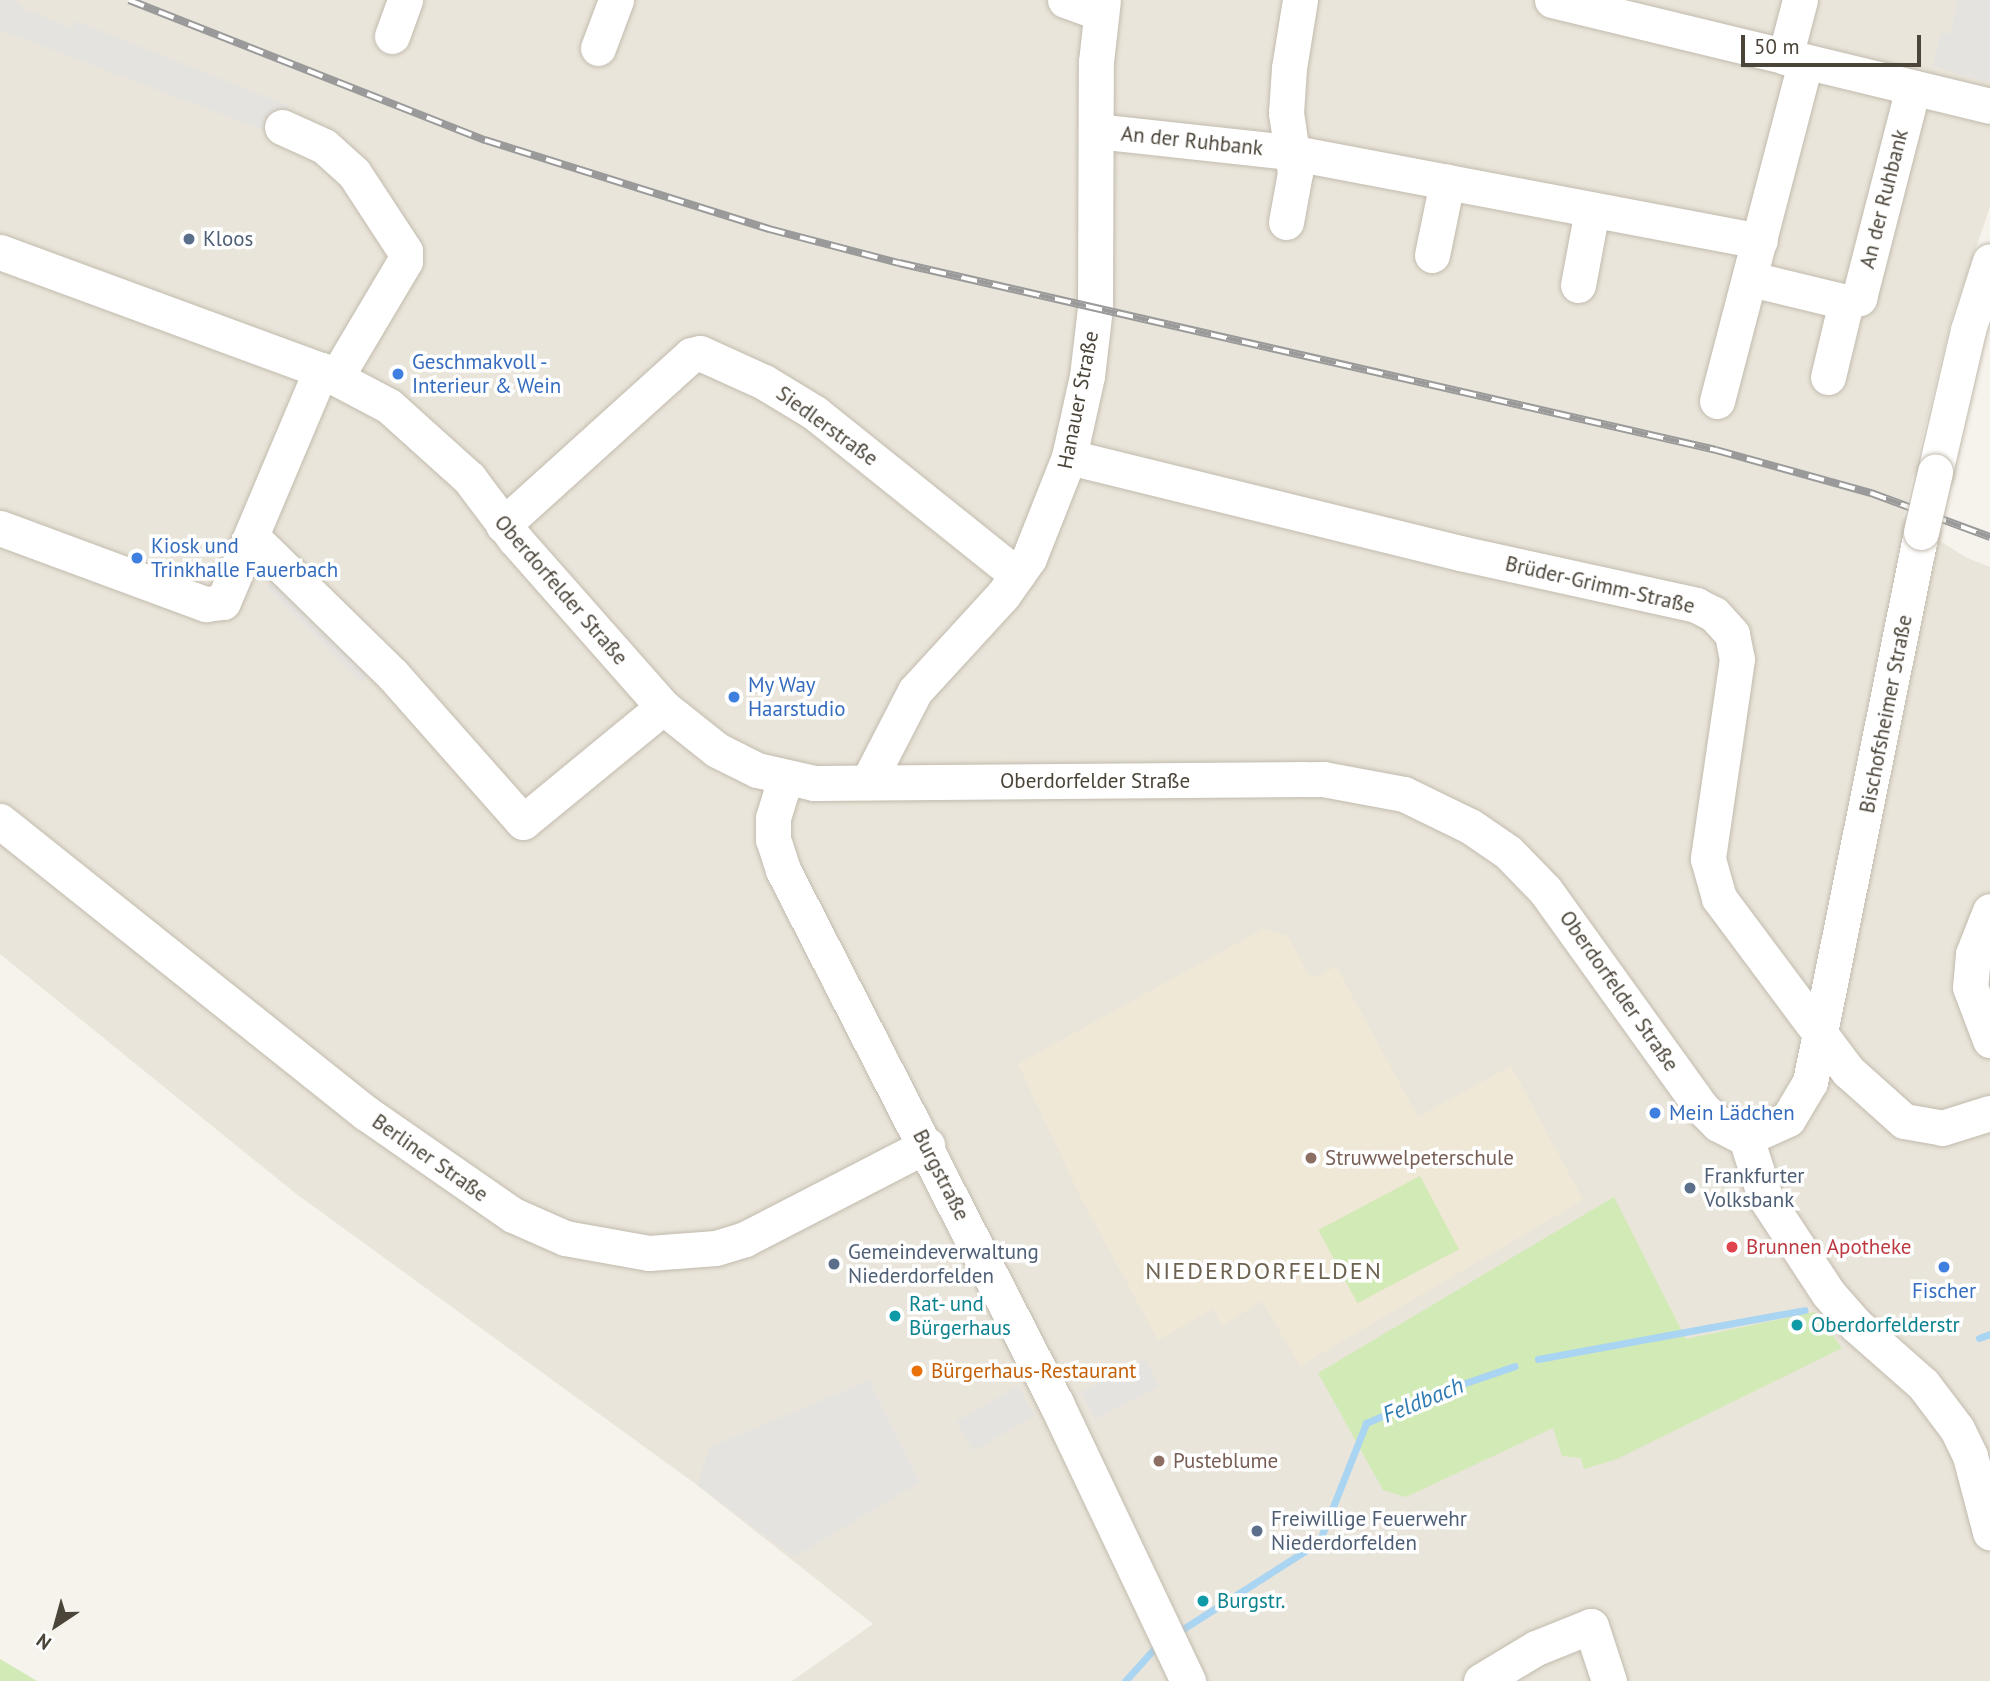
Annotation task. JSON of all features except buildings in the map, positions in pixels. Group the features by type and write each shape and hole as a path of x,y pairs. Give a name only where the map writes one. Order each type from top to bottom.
{"street":[{"path":"392,36 405,0"},
{"path":"598,48 615,0"},
{"path":"1065,0 1101,6"},
{"name":"An der Ruhbank","path":"1286,222 1295,173 1289,152 1289,68 1300,0"},
{"path":"1552,0 1990,106"},
{"path":"1717,401 1760,241 1795,59 1800,0"},
{"name":"Hanauer Straße","path":"868,782 915,691 1017,575 1039,538 1069,457 1087,376 1095,308 1096,131 1101,6"},
{"name":"An der Ruhbank","path":"1828,377 1846,302 1859,298 1913,88"},
{"path":"0,528 215,605 229,594 252,537 328,374 405,261 405,251 354,173 324,146 282,127"},
{"name":"An der Ruhbank","path":"1096,131 1289,152 1760,241"},
{"path":"1432,255 1447,182"},
{"path":"1578,285 1592,210"},
{"name":"Oberdorfelder Straße","path":"0,252 328,374 364,390 414,426 469,478 503,525 663,707 717,750 785,779 868,782 1323,779 1378,786 1427,803 1470,826 1526,869 1562,910 1701,1107 1718,1124 1746,1138"},
{"name":"Bischofsheimer Straße","path":"1746,1138 1776,1127 1797,1111 1810,1082 1823,1036 1921,532 1968,330 1990,261"},
{"path":"1751,279 1846,302"},
{"name":"Siedlerstraße","path":"503,525 691,355 700,353 764,382 815,413 1017,575"},
{"name":"Brüder-Grimm-Straße","path":"1069,457 1460,553 1696,605 1714,614 1732,634 1737,659 1709,873 1719,898 1848,1071 1904,1121 1931,1129 1953,1127 1990,1113"},
{"path":"252,537 393,675 523,822 663,707"},
{"name":"Burgstraße","path":"785,779 773,818 776,855 927,1145 1188,1681"},
{"name":"Berliner Straße","path":"0,821 366,1113 513,1215 565,1238 649,1253 716,1248 745,1238 927,1145"},
{"path":"1990,911 1970,975 1972,1002 1990,1040"},
{"path":"1746,1138 1765,1197 1828,1293 1856,1325 1923,1384 1958,1429 1970,1456 1990,1532"},
{"path":"1481,1681 1536,1648 1591,1626 1609,1681"}],"shaded area":[{"path":"0,0 1990,0 1990,207 1951,320 1903,517 1965,557 1990,567 1990,1681 792,1681 873,1624 697,1485 295,1193 0,954"},
{"path":"0,0 15,0 26,10 73,28 76,21 289,106 278,136 0,30"},
{"path":"1958,0 1990,0 1990,83 1933,66 1941,33 1950,34"},
{"path":"285,568 380,663 361,682 266,587"},
{"name":"Struwwelpeterschule","path":"1263,929 1288,936 1309,975 1318,977 1336,966 1418,1117 1511,1066 1583,1200 1300,1366 1262,1301 1222,1326 1213,1309 1158,1340 1081,1198 1018,1064"},
{"path":"1145,1359 1159,1387 1095,1419 1081,1392"},
{"path":"873,1379 872,1386 920,1482 794,1557 697,1485 710,1447"},
{"path":"1018,1386 1035,1415 974,1451 957,1422"}],"green space":[{"path":"1420,1176 1459,1249 1357,1303 1318,1230"},
{"path":"1614,1197 1686,1339 1815,1312 1842,1348 1617,1459 1584,1469 1581,1458 1562,1456 1553,1428 1406,1497 1383,1490 1318,1373"},
{"path":"0,1659 37,1681 0,1681"}],"waterway":[{"name":"Feldbach","path":"1538,1359 1805,1310"},
{"name":"Feldbach","path":"1979,1338 1990,1334"},
{"name":"Feldbach","path":"1183,1629 1319,1542 1366,1423 1436,1393 1515,1366"},
{"name":"Feldbach","path":"1125,1681 1153,1650"}],"railway":[{"path":"129,0 485,140 769,229 899,263 1716,450 1871,493 1990,537"}],"place":[{"name":"Kloos","path":"189,239"},
{"name":"Geschmakvoll - Interieur & Wein","path":"398,374"},
{"name":"Kiosk und Trinkhalle Fauerbach","path":"137,558"},
{"name":"My Way Haarstudio","path":"734,697"},
{"name":"Mein Lädchen","path":"1655,1113"},
{"name":"Struwwelpeterschule","path":"1311,1158"},
{"name":"Frankfurter Volksbank","path":"1690,1188"},
{"name":"Brunnen Apotheke","path":"1732,1247"},
{"name":"Gemeindeverwaltung Niederdorfelden","path":"834,1264"},
{"name":"Fischer","path":"1944,1267"},
{"name":"Rat- und Bürgerhaus","path":"895,1316"},
{"name":"Oberdorfelderstr","path":"1797,1325"},
{"name":"Bürgerhaus-Restaurant","path":"917,1371"},
{"name":"Pusteblume","path":"1159,1461"},
{"name":"Freiwillige Feuerwehr Niederdorfelden","path":"1257,1531"},
{"name":"Burgstr.","path":"1203,1601"}],"district":[{"name":"NIEDERDORFELDEN","path":"1264,1271"}]}
